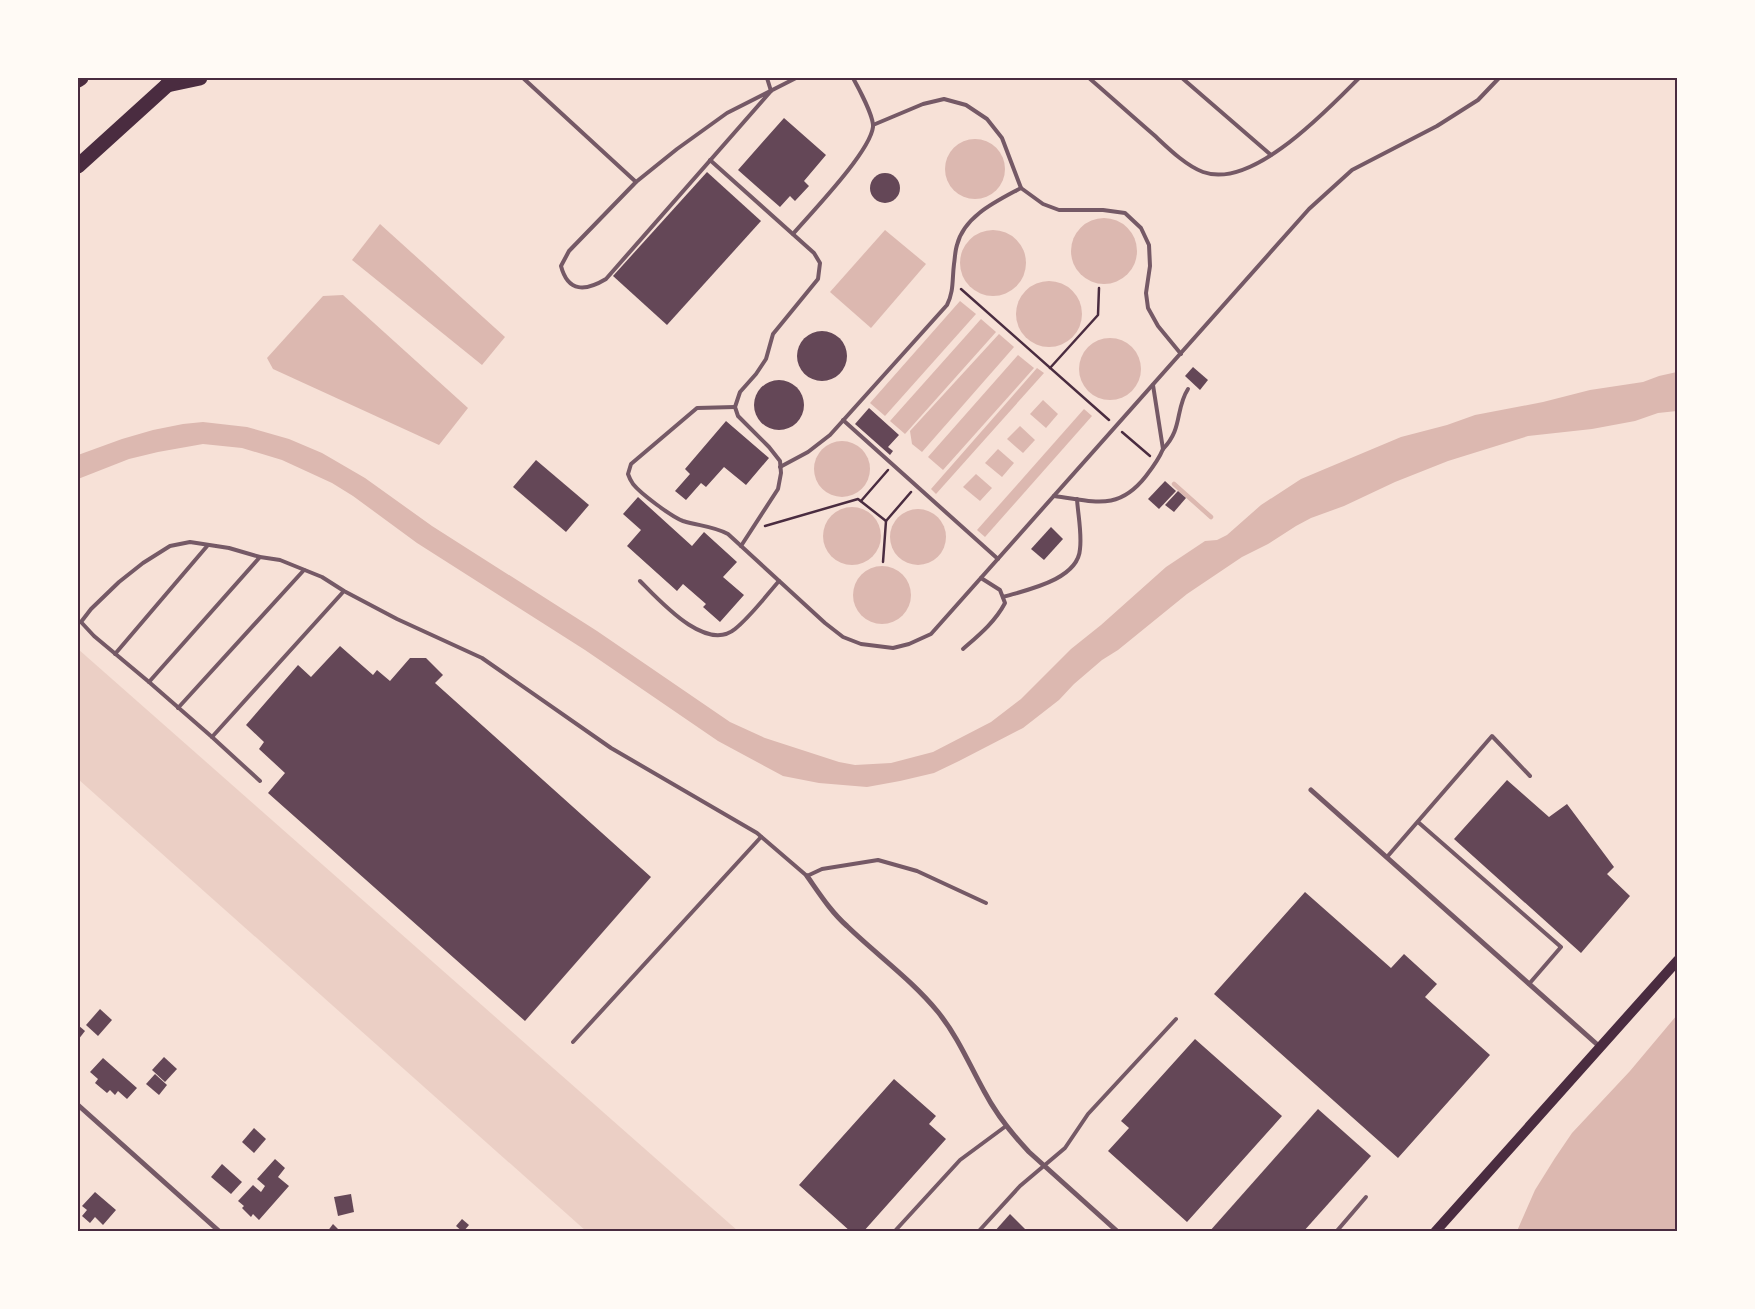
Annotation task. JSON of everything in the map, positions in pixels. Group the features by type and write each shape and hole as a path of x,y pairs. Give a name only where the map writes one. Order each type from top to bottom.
{"highway":[{"path":"78,166 171,81 200,78"}],"main road":[{"path":"1434,1232 1678,960"}],"street":[{"path":"1311,790 1600,1047"},
{"path":"807,876 831,909 846,925 911,983 938,1012 956,1038 984,1091 1006,1126 1029,1152 1118,1232"},
{"path":"78,1105 220,1232"}],"lane":[{"path":"523,78 636,182"},
{"path":"767,78 771,91"},
{"path":"771,91 606,278 593,286 581,288 571,284 564,275 562,266 569,251 636,182 676,148 727,113 796,78"},
{"path":"793,234 852,164 870,137 873,125 853,78"},
{"path":"1089,78 1178,156 1203,172 1229,174 1264,160 1292,140 1359,78"},
{"path":"1182,78 1271,155"},
{"path":"735,407 698,408 631,464 628,474 632,483 643,494 680,520 696,525 716,527 728,534 825,623 843,637 861,644 893,648 909,644 932,634 1309,209 1352,170 1437,126 1478,100 1499,78"},
{"path":"873,125 923,104 944,99 966,105 987,119 1002,138 1021,188 1043,204 1059,210 1104,210 1125,213 1141,228 1149,245 1150,266 1146,293 1148,308 1158,326 1181,354"},
{"path":"710,160 814,252 820,263 818,279 774,334 766,359 740,392 735,407 738,416 769,447 780,461 781,473 778,489 741,546"},
{"path":"780,467 808,452 830,435 947,305 953,294 952,282 956,245 962,231 972,219 1021,188"},
{"path":"1153,385 1163,449"},
{"path":"1054,496 1106,502 1123,498 1136,489 1174,435 1183,396 1188,388"},
{"path":"843,420 998,559"},
{"path":"1003,597 1049,583 1066,573 1076,561 1080,550 1077,499"},
{"path":"260,781 150,682 94,636 82,622 91,609 125,577 170,546 190,542 229,548 260,557 280,560 322,577 397,619 482,658 611,748 761,837 807,876 822,869 878,860 917,871 986,903"},
{"path":"115,654 208,545"},
{"path":"150,682 260,557"},
{"path":"178,708 304,570"},
{"path":"963,649 1000,614 1005,603 1000,590 981,578"},
{"path":"640,581 665,606 692,627 709,635 719,637 734,630 779,581"},
{"path":"212,738 344,591"},
{"path":"1387,858 1492,736 1530,776"},
{"path":"1418,822 1561,947 1529,984"},
{"path":"573,1042 761,837"},
{"path":"978,1232 1020,1186 1065,1148 1088,1114 1176,1019"},
{"path":"894,1232 960,1160 1006,1126"},
{"path":"1336,1232 1366,1197"}],"path":[{"path":"952,282 1156,462"},
{"path":"1050,368 1098,315 1099,288"},
{"path":"861,501 893,464"},
{"path":"883,562 886,521 917,486"},
{"path":"752,530 858,499 886,521"}],"shaded area":[{"path":"975,139 992,144 1000,152 1005,169 1000,186 992,194 975,199 958,194 950,186 945,169 950,152 958,144"},
{"path":"1104,218 1117,221 1127,228 1134,238 1137,251 1134,264 1127,274 1117,281 1104,284 1091,281 1081,274 1074,264 1071,251 1074,238 1081,228 1091,221"},
{"path":"380,224 505,337 482,365 352,260"},
{"path":"885,230 926,264 871,328 830,292"},
{"path":"986,230 1000,230 1012,235 1021,244 1026,256 1024,276 1017,287 1000,296 986,296 974,291 965,282 960,270 960,256 965,244 974,235"},
{"path":"1049,281 1061,284 1072,291 1079,302 1082,314 1079,326 1072,337 1061,344 1049,347 1037,344 1026,337 1019,326 1016,314 1019,302 1026,291 1037,284"},
{"path":"343,295 468,408 439,445 273,369 267,358 323,296"},
{"path":"960,301 976,314 885,416 870,403"},
{"path":"981,319 996,332 905,434 890,421"},
{"path":"999,334 1014,347 922,452 912,444 910,431"},
{"path":"1104,338 1116,338 1132,347 1139,357 1141,369 1139,381 1132,391 1116,400 1104,400 1093,395 1084,386 1079,375 1079,363 1084,352 1093,343"},
{"path":"1018,355 1034,368 943,470 928,457"},
{"path":"1037,368 1044,373 936,494 931,489"},
{"path":"1677,372 1677,411 1658,413 1635,421 1592,429 1528,436 1448,461 1395,482 1344,506 1311,518 1242,557 1187,594 1118,650 1102,660 1059,700 1023,728 934,773 867,787 819,783 783,776 718,741 585,650 417,543 353,496 332,483 282,460 242,448 203,444 129,459 78,479 78,455 122,439 183,424 203,422 247,427 289,439 322,453 365,478 432,526 597,631 730,722 765,738 839,762 855,765 891,763 933,752 991,722 1021,699 1071,649 1166,567 1205,541 1217,540 1227,535 1261,505 1301,479 1401,437 1447,425 1475,415 1543,402 1590,390 1643,382"},
{"path":"1043,400 1058,414 1046,428 1030,414"},
{"path":"1084,409 1092,416 985,537 977,530"},
{"path":"1020,426 1035,440 1023,453 1007,439"},
{"path":"842,441 853,443 862,449 868,458 870,469 868,480 862,489 853,495 842,497 831,495 822,489 816,480 814,469 816,458 822,449 831,443"},
{"path":"998,449 1014,463 1002,477 985,463"},
{"path":"976,474 992,488 980,501 963,487"},
{"path":"846,507 858,507 873,515 881,530 881,542 873,557 858,565 846,565 831,557 823,542 823,530 831,515"},
{"path":"918,509 929,511 938,517 944,526 946,537 944,548 938,557 929,563 918,565 907,563 898,557 892,548 890,537 892,526 898,517 907,511"},
{"path":"882,566 893,568 906,579 911,595 909,606 898,619 882,624 871,622 858,611 853,595 855,584 866,571"},
{"path":"78,649 738,1231 586,1231 78,779"},
{"path":"1677,1015 1677,1231 1517,1231 1535,1190 1572,1133 1630,1071"}],"building":[{"path":"784,118 826,155 804,181 809,186 795,201 790,196 780,207 738,170"},
{"path":"707,172 761,221 667,325 613,276"},
{"path":"885,173 896,177 900,188 896,199 885,203 874,199 870,188 874,177"},
{"path":"822,331 831,333 842,342 847,356 845,365 836,376 822,381 813,379 802,370 797,356 799,347 808,336"},
{"path":"1193,367 1208,380 1200,390 1185,376"},
{"path":"779,380 797,387 804,405 797,423 779,430 761,423 754,405 761,387"},
{"path":"869,408 899,435 888,447 893,451 890,455 855,424"},
{"path":"726,421 769,458 746,485 724,467 706,487 701,483 686,500 675,491 690,474 685,469"},
{"path":"536,460 589,505 566,532 513,487"},
{"path":"1165,481 1176,491 1159,509 1148,499"},
{"path":"1178,491 1186,498 1174,512 1165,505"},
{"path":"638,497 692,546 704,532 737,562 723,577 744,595 720,622 703,607 706,604 683,584 677,591 627,546 641,530 623,514"},
{"path":"1051,527 1063,539 1044,560 1031,549"},
{"path":"340,646 373,675 377,670 390,681 410,658 426,658 443,675 435,683 651,877 525,1021 268,793 285,773 259,749 264,742 246,725 298,665 311,677"},
{"path":"1507,780 1549,817 1567,804 1614,867 1607,874 1630,896 1581,953 1454,839"},
{"path":"1305,892 1391,968 1404,954 1437,984 1425,997 1490,1055 1398,1158 1214,994"},
{"path":"100,1009 112,1020 98,1036 86,1025"},
{"path":"78,1025 85,1031 78,1040"},
{"path":"1195,1039 1282,1116 1187,1222 1108,1151 1129,1128 1121,1121"},
{"path":"164,1057 177,1069 165,1082 152,1070"},
{"path":"103,1058 137,1088 127,1099 118,1091 115,1095 110,1090 107,1093 95,1083 98,1079 90,1072"},
{"path":"155,1074 167,1085 159,1095 146,1084"},
{"path":"894,1079 936,1116 929,1124 946,1139 863,1232 851,1232 799,1185"},
{"path":"1318,1109 1371,1156 1303,1232 1209,1232"},
{"path":"254,1128 266,1139 254,1153 242,1142"},
{"path":"275,1159 285,1168 278,1177 289,1186 259,1220 253,1214 251,1217 242,1208 244,1206 238,1201 253,1185 261,1192 265,1186 257,1179"},
{"path":"222,1164 242,1182 231,1194 211,1177"},
{"path":"95,1192 116,1210 103,1225 95,1217 90,1223 82,1216 87,1210 82,1206"},
{"path":"351,1194 354,1212 338,1216 334,1197"},
{"path":"1010,1214 1028,1232 994,1232"},
{"path":"462,1219 469,1225 463,1232 456,1226"},
{"path":"333,1224 341,1232 327,1232"}],"waterway":[{"path":"1174,484 1211,517"}]}
